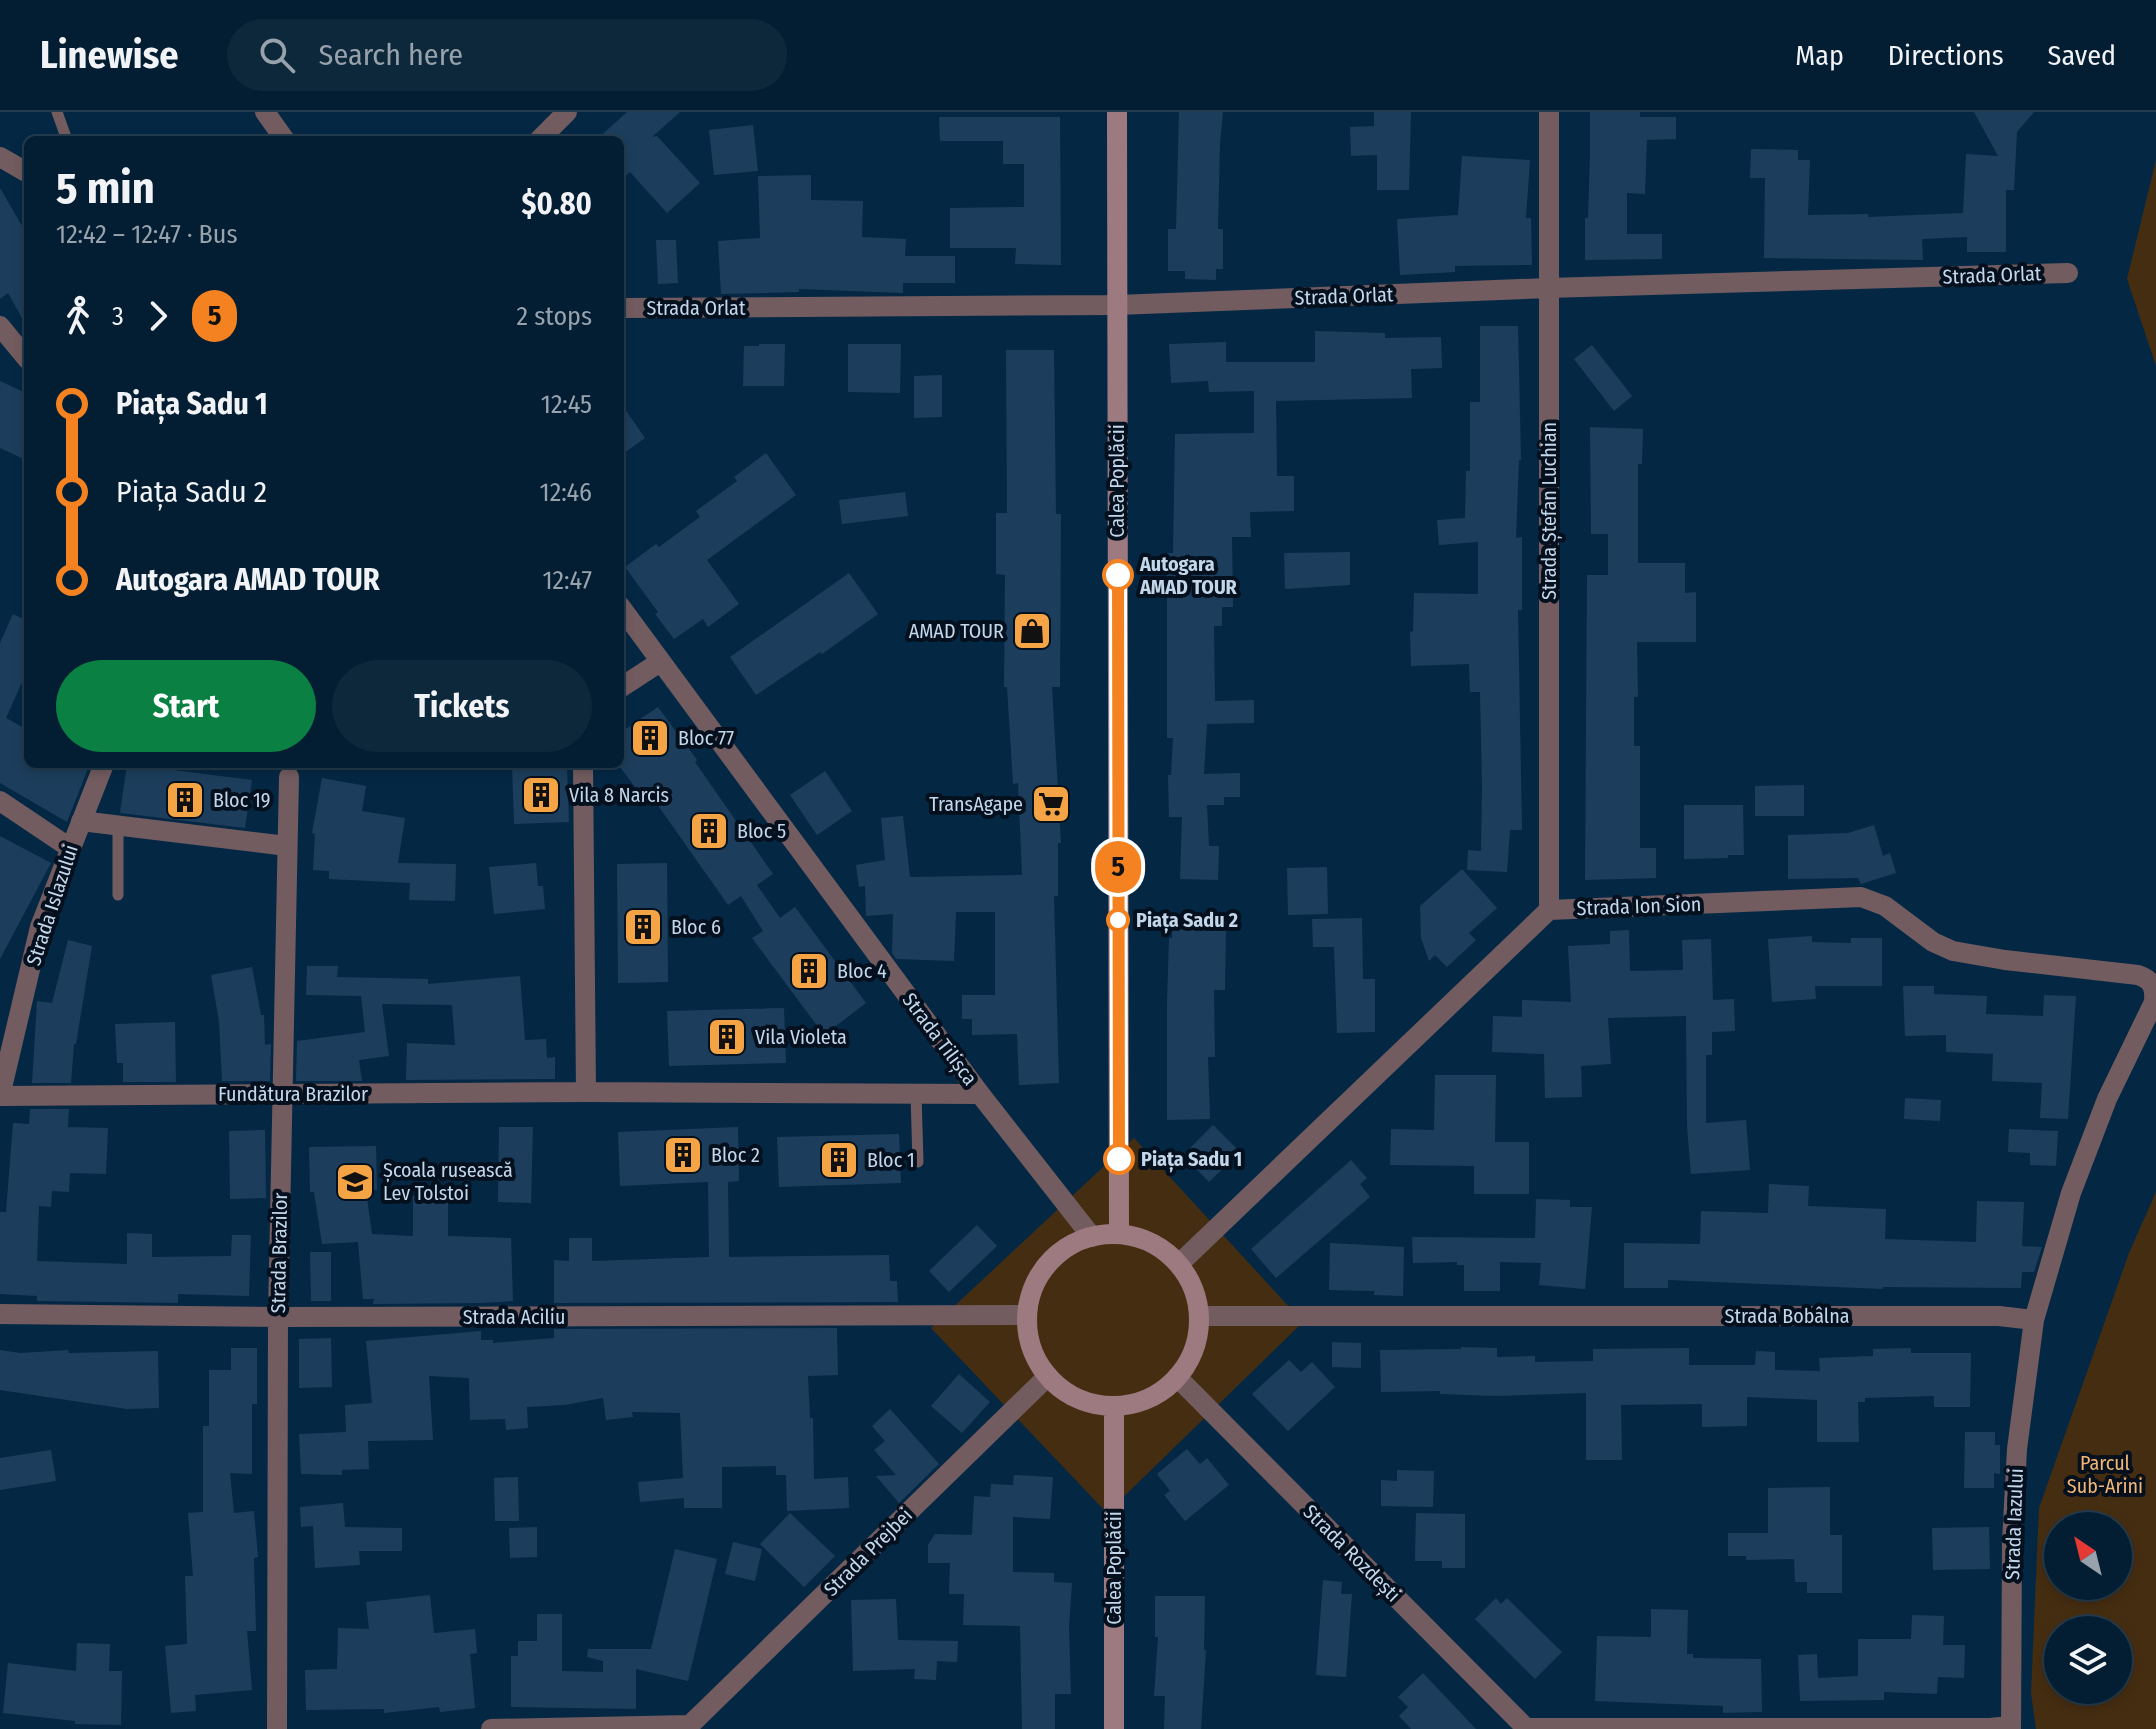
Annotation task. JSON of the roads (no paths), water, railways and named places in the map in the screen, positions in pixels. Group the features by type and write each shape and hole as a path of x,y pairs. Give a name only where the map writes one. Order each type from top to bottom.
{"main road":[{"name":"Calea Poplăcii","path":"1117,112 1119,1234"},
{"path":"1119,1234 1152,1243 1179,1264 1194,1289 1199,1316 1195,1349 1177,1377 1155,1395 1128,1405 1114,1406 1084,1401 1058,1386 1048,1376 1032,1347 1027,1315 1035,1285 1052,1260 1064,1250 1092,1237 1119,1234"},
{"name":"Calea Poplăcii","path":"1114,1406 1114,1729"}],"street":[{"path":"265,112 282,136"},
{"path":"543,136 567,112"},
{"name":"Strada Ștefan Luchian","path":"1549,112 1549,910"},
{"path":"0,157 24,171"},
{"name":"Strada Orlat","path":"624,308 1117,305 1548,288 2068,273"},
{"path":"0,326 24,355"},
{"name":"Strada Tilișca","path":"624,612 980,1094 1092,1237"},
{"path":"624,685 660,662"},
{"name":"Strada Islazului","path":"0,1096 40,927 102,768"},
{"path":"583,768 586,1092"},
{"name":"Strada Brazilor","path":"277,1729 278,1317 289,777"},
{"path":"0,801 70,848"},
{"path":"81,821 287,846"},
{"name":"Strada Ion Sion","path":"1179,1264 1549,910 1861,897 1885,906 1933,942 1953,951 2148,978 2155,988 2154,1002"},
{"path":"2034,1320 2071,1193 2107,1099 2154,1002"},
{"name":"Fundătura Brazilor","path":"0,1096 586,1092 980,1094"},
{"name":"Strada Aciliu","path":"0,1314 278,1317 1027,1315"},
{"name":"Strada Bobâlna","path":"1199,1316 1999,1316 2034,1320"},
{"name":"Strada Iazului","path":"2010,1727 2012,1542 2017,1449 2034,1320"},
{"name":"Strada Prejbei","path":"690,1727 1048,1376"},
{"name":"Strada Rozdești","path":"1177,1377 1527,1728"},
{"path":"491,1729 690,1727"},
{"path":"1527,1728 2010,1727"}],"lane":[{"path":"57,112 66,136"},
{"path":"118,826 118,895"},
{"path":"916,1094 918,1162"}],"place":[{"name":"Autogara AMAD TOUR","path":"1118,575"},
{"name":"AMAD TOUR","path":"1032,631"},
{"name":"Bloc 77","path":"650,738"},
{"name":"Vila 8 Narcis","path":"541,795"},
{"name":"Bloc 19","path":"185,800"},
{"name":"TransAgape","path":"1051,804"},
{"name":"Bloc 5","path":"709,831"},
{"name":"Piața Sadu 2","path":"1118,920"},
{"name":"Bloc 6","path":"643,927"},
{"name":"Bloc 4","path":"809,971"},
{"name":"Vila Violeta","path":"727,1037"},
{"name":"Bloc 2","path":"683,1155"},
{"name":"Piața Sadu 1","path":"1119,1159"},
{"name":"Bloc 1","path":"839,1160"},
{"name":"Școala rusească Lev Tolstoi","path":"355,1182"}],"park label":[{"name":"Parcul Sub-Arini","path":"2105,1474"}]}
